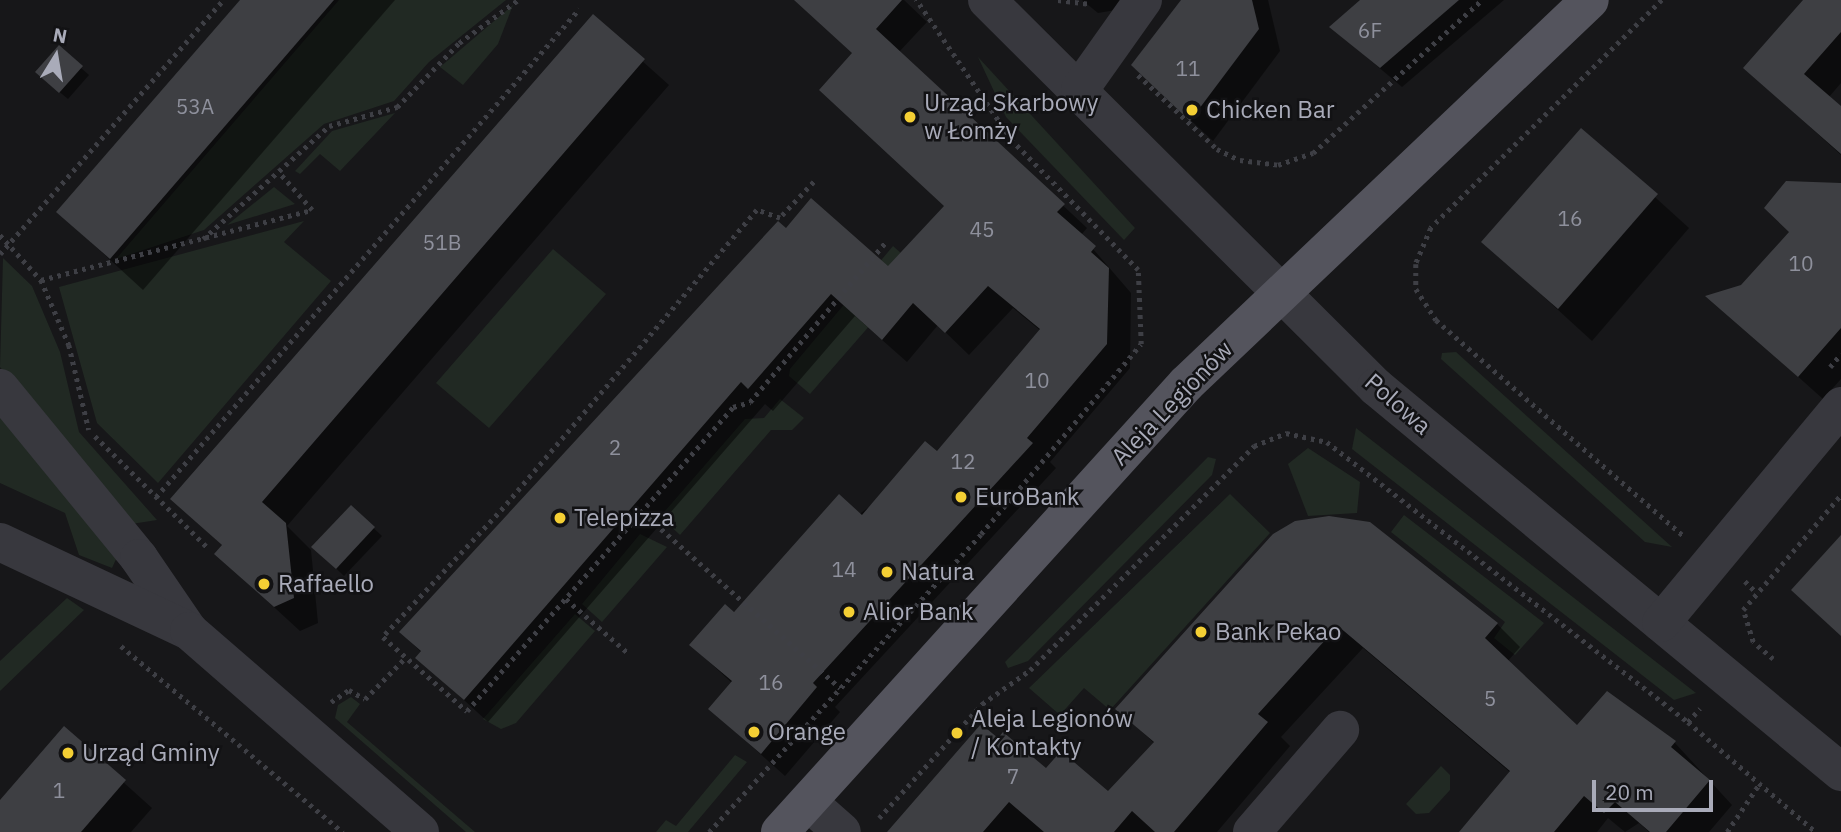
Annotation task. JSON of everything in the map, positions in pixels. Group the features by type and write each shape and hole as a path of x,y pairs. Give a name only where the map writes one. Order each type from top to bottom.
{"main road":[{"name":"Aleja Legionów","path":"780,832 1186,384 1590,0"}],"street":[{"name":"Polowa","path":"987,0 1080,89 1376,387 1841,772"},
{"path":"1080,89 1143,0"},
{"path":"0,388 139,558 189,631 420,832"},
{"path":"1661,623 1748,514 1841,407"},
{"path":"0,542 189,631"},
{"path":"1252,832 1340,730"},
{"path":"808,802 859,827"}],"path":[{"path":"0,254 223,0"},
{"path":"204,239 280,174 329,126 397,107 459,43 518,0"},
{"path":"709,832 840,688 1141,344 1138,270 1012,141 916,0"},
{"path":"1058,0 1076,6 1093,0"},
{"path":"1130,67 1217,149 1240,160 1278,165 1313,153 1482,0"},
{"path":"1662,0 1432,228 1416,264 1416,289 1436,320 1685,537 1690,531"},
{"path":"156,497 579,9"},
{"path":"41,281 312,210 280,174"},
{"path":"814,182 780,218 757,210 498,514 494,511 383,637 467,712 733,407 750,402 885,243"},
{"path":"0,235 41,281 69,345 87,429 209,549"},
{"path":"859,827 982,704 1030,670 1254,446 1286,433 1327,442 1760,783 1816,832"},
{"path":"1754,642 1743,610 1841,495"},
{"path":"642,512 840,688"},
{"path":"566,599 627,652"},
{"path":"109,636 343,832"},
{"path":"1727,832 1760,783"}],"shaded area":[{"path":"339,0 506,0 429,62 394,101 324,124 204,230 116,259"},
{"path":"513,5 498,44 463,85 440,67"},
{"path":"978,57 1135,228 1124,240 1006,117"},
{"path":"395,113 340,171 320,154 300,174 295,171 332,131"},
{"path":"274,187 295,204 227,225"},
{"path":"304,221 284,242 331,281 158,483 97,423 59,287"},
{"path":"893,246 919,269 810,394 789,376 790,369"},
{"path":"553,249 606,294 489,428 436,383"},
{"path":"3,258 32,286 60,352 79,432 157,520 125,525 0,367"},
{"path":"1456,352 1672,547 1645,542 1441,359 1442,353"},
{"path":"780,399 804,418 792,430 771,430 680,535 663,519 665,511 745,419 764,418"},
{"path":"0,406 118,555 112,568 79,555 65,513 0,483"},
{"path":"1356,428 1696,693 1674,700 1352,449"},
{"path":"1308,448 1360,482 1357,513 1308,516 1288,464"},
{"path":"1208,457 1216,459 1212,475 1028,661 1008,668 1005,662"},
{"path":"1230,494 1270,533 1110,710 1084,688 1060,715 1029,688"},
{"path":"1404,515 1544,623 1515,655 1494,638 1505,622 1391,532"},
{"path":"640,534 667,547 602,622 582,604"},
{"path":"67,598 84,610 0,691 0,661"},
{"path":"575,614 595,631 516,723 501,729 483,719"},
{"path":"351,697 360,704 347,722 475,832 466,832 335,718 338,705"},
{"path":"735,755 747,762 688,832 656,832 666,820 676,826"},
{"path":"1441,766 1450,775 1450,790 1429,813 1416,814 1406,804"}],"building":[{"path":"240,0 334,0 110,259 56,212"},
{"path":"794,0 902,0 876,29 1065,204 1057,212 1096,246 1091,252 1109,268 1107,344 1027,438 1033,443 813,683 817,687 761,754 708,709 732,681 689,645 725,604 734,612 839,494 862,515 925,441 937,451 1040,329 988,286 945,333 913,303 882,340 831,294 748,389 741,382 464,700 415,658 421,651 399,632 778,221 786,228 811,198 888,266 944,206 819,90 852,53"},
{"path":"1181,0 1252,0 1259,29 1190,121 1131,65"},
{"path":"1360,0 1459,0 1380,68 1329,27"},
{"path":"1803,0 1841,0 1841,32 1804,74 1841,106 1841,154 1743,68"},
{"path":"593,14 645,59 262,502 286,523 294,598 274,607 214,554 222,545 170,499"},
{"path":"59,45 83,66 59,93 35,72"},
{"path":"1581,128 1658,194 1558,309 1481,242"},
{"path":"1786,181 1841,183 1841,328 1798,377 1705,296 1741,285 1789,232 1764,208"},
{"path":"351,505 375,527 336,569 311,547"},
{"path":"1329,516 1370,522 1498,623 1485,638 1577,725 1607,691 1676,741 1671,747 1710,780 1666,832 1650,832 1615,802 1604,813 1584,796 1554,832 1459,832 1510,771 1338,626 1258,714 1268,722 1174,832 1155,832 1132,811 1114,832 1044,832 1009,802 983,832 887,832 981,724 998,738 1003,732 1046,768 1061,751 1108,791 1154,742 1115,709 1273,534 1295,521"},
{"path":"1841,535 1841,636 1791,590"},
{"name":"Urząd Gminy","path":"64,726 126,780 81,832 0,832 0,800"}],"place":[{"name":"Chicken Bar","path":"1192,110"},
{"name":"Urząd Skarbowy w Łomży","path":"910,117"},
{"name":"EuroBank","path":"961,497"},
{"name":"Telepizza","path":"560,518"},
{"name":"Natura","path":"887,572"},
{"name":"Raffaello","path":"264,584"},
{"name":"Alior Bank","path":"849,612"},
{"name":"Bank Pekao","path":"1201,632"},
{"name":"Orange","path":"754,732"},
{"name":"Aleja Legionów / Kontakty","path":"957,733"},
{"name":"Urząd Gminy","path":"68,753"}]}
